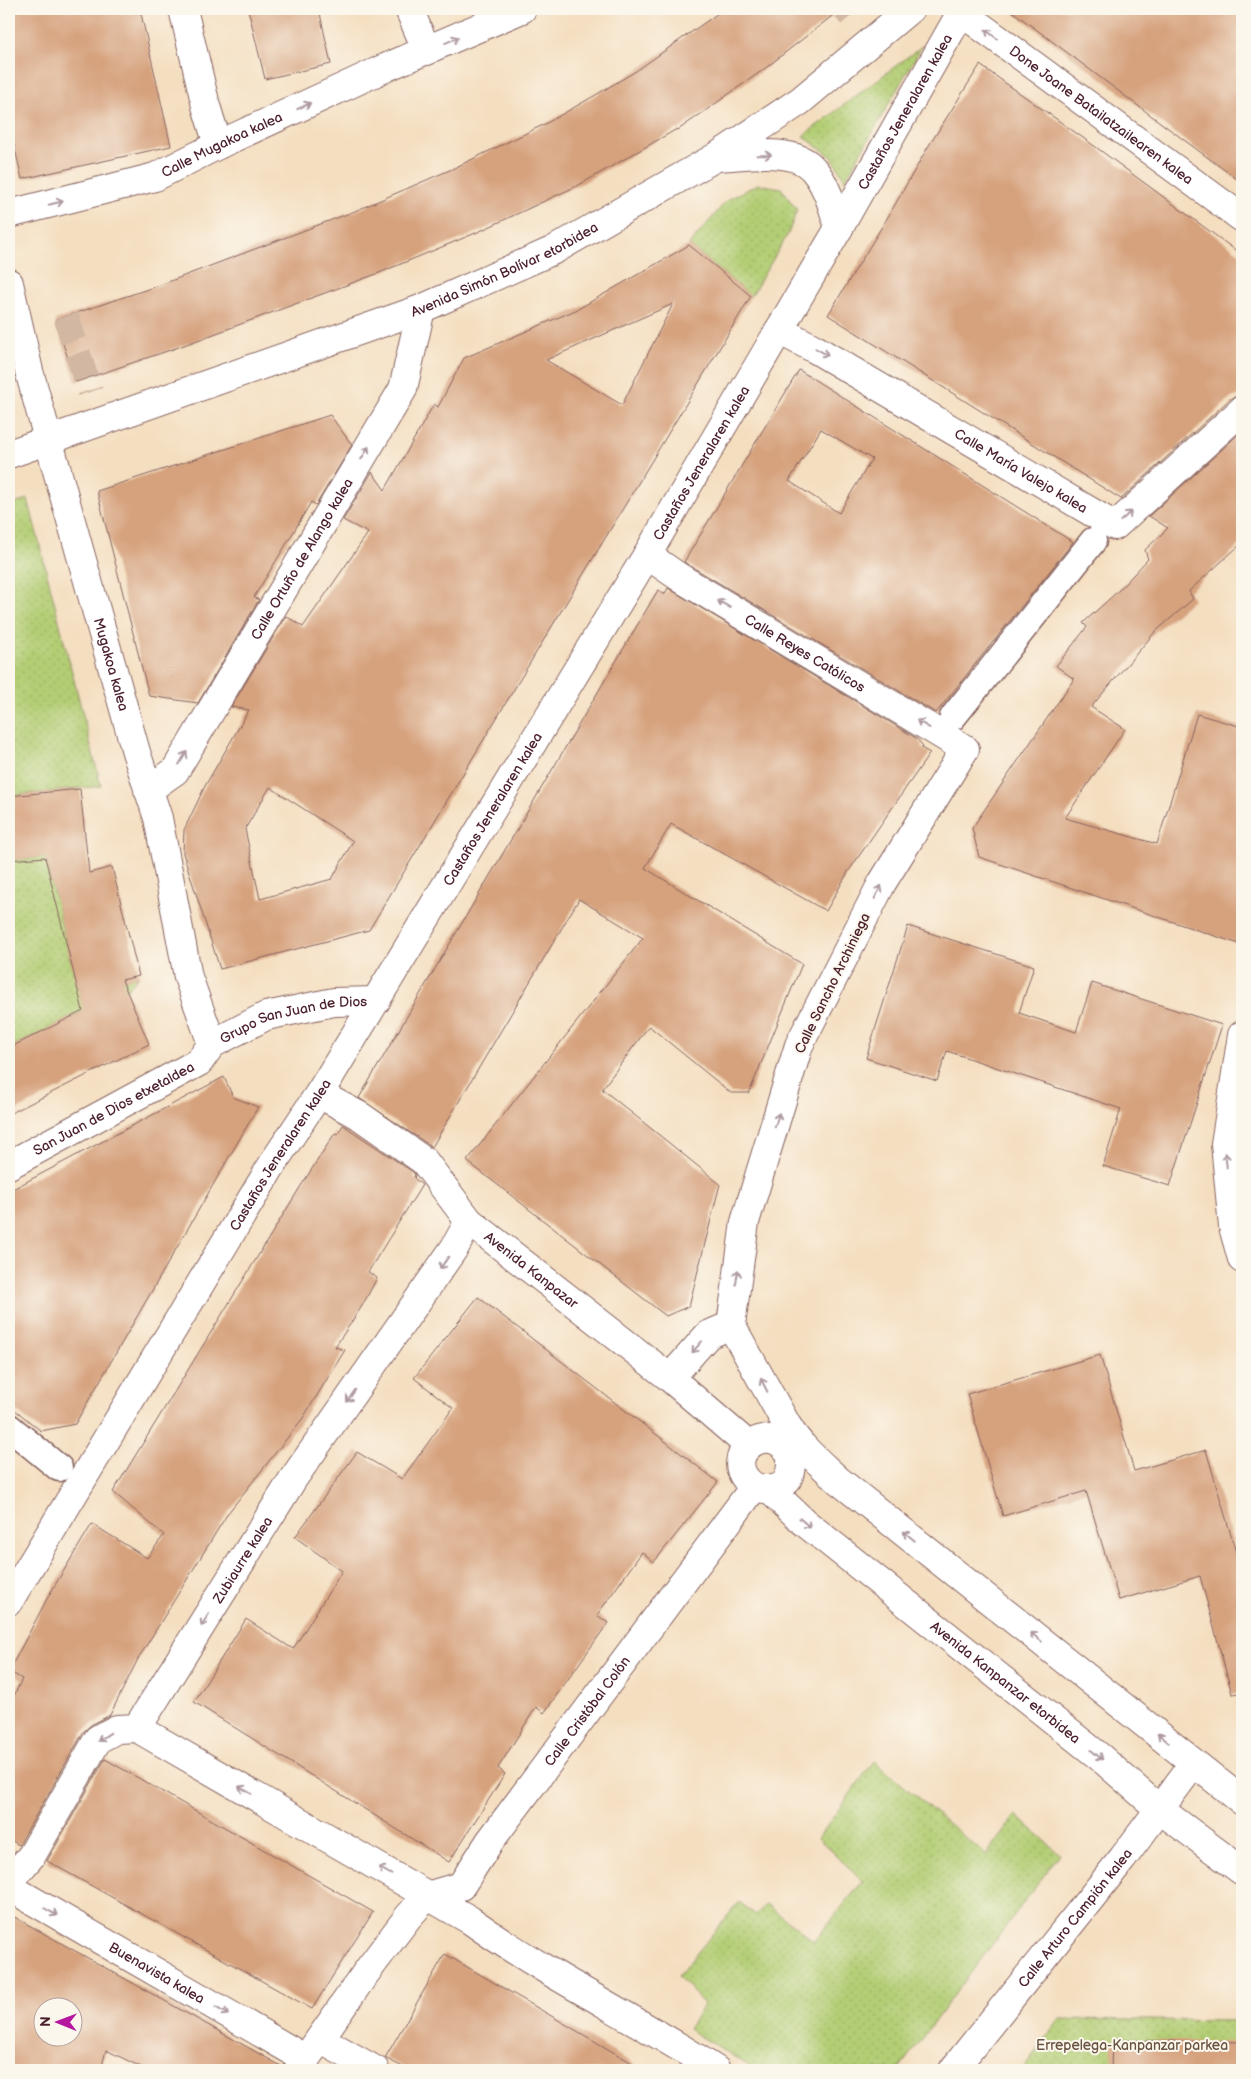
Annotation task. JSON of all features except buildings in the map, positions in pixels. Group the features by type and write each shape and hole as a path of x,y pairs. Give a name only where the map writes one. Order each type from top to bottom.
{"street":[{"path":"183,9 206,106 218,145"},
{"path":"409,9 427,51"},
{"name":"Calle Mugakoa kalea","path":"9,214 155,177 218,145 522,9"},
{"name":"Avenida Simón Bolívar etorbidea","path":"9,454 421,309 554,250 716,158 800,101 910,9"},
{"name":"Done Joane Batailatzailearen kalea","path":"962,10 1242,218"},
{"name":"Castaños Jeneralaren kalea","path":"9,1601 275,1160 319,1094 647,555 839,228 962,10"},
{"path":"716,158 768,154 796,156 813,168 827,192 839,228"},
{"name":"Mugakoa kalea","path":"9,283 29,371 133,743 158,818 188,977 212,1044"},
{"name":"Calle Ortuño de Alango kalea","path":"148,790 175,771 403,389 421,309"},
{"name":"Calle María Valejo kalea","path":"779,330 815,348 1115,526 1242,410"},
{"path":"953,717 1093,541"},
{"name":"Calle Reyes Católicos","path":"647,555 682,579 965,749"},
{"name":"Calle Sancho Archiniega","path":"731,1325 745,1222 799,1045 882,883 965,749"},
{"name":"Grupo San Juan de Dios","path":"212,1044 266,1016 334,1002 376,1001"},
{"path":"1242,1035 1225,1144 1233,1226 1242,1259"},
{"name":"San Juan de Dios etxetaldea","path":"9,1166 199,1062 212,1044"},
{"name":"Avenida Kanpazar","path":"319,1094 360,1116 424,1161 469,1221 670,1378 748,1446"},
{"name":"Zubiaurre kalea","path":"137,1728 293,1480 455,1247 469,1221"},
{"path":"670,1378 708,1335 731,1325 796,1441 838,1480 1242,1801"},
{"path":"9,1427 59,1468"},
{"path":"788,1427 791,1457 792,1468 785,1482 762,1488 743,1475 740,1467 743,1452 754,1441 769,1438 782,1443 791,1457 838,1480"},
{"name":"Avenida Kanpanzar etorbidea","path":"762,1488 1101,1758 1160,1809 1242,1871"},
{"name":"Calle Cristóbal Colón","path":"427,1896 461,1886 490,1841 762,1488"},
{"path":"9,1882 32,1855 98,1739 117,1729 137,1728 470,1920 500,1941 672,2041 716,2070"},
{"path":"1194,1763 1195,1776 1232,1806 1242,1808"},
{"name":"Calle Arturo Campión kalea","path":"953,2070 1123,1858 1194,1763"},
{"name":"Buenavista kalea","path":"9,1887 308,2056 375,2070"},
{"path":"308,2056 364,1974 408,1917 427,1896"}],"green space":[{"path":"922,46 845,180 832,157 803,136"},
{"path":"758,184 781,188 797,210 788,234 751,296 689,245 727,200"},
{"path":"28,499 101,786 9,796 9,506"},
{"path":"45,857 78,990 139,976 126,990 9,1048 9,860"},
{"path":"874,1761 986,1855 1016,1815 1060,1854 898,2070 756,2070 688,2029 704,2004 678,1976 739,1902 756,1915 766,1904 814,1941 863,1881 818,1838"},
{"name":"Errepelega-Kanpanzar parkea","path":"1060,2019 1242,2021 1242,2070 1022,2070"}],"tunnel":[{"path":"845,9 851,16"},
{"path":"66,316 90,392"}]}
